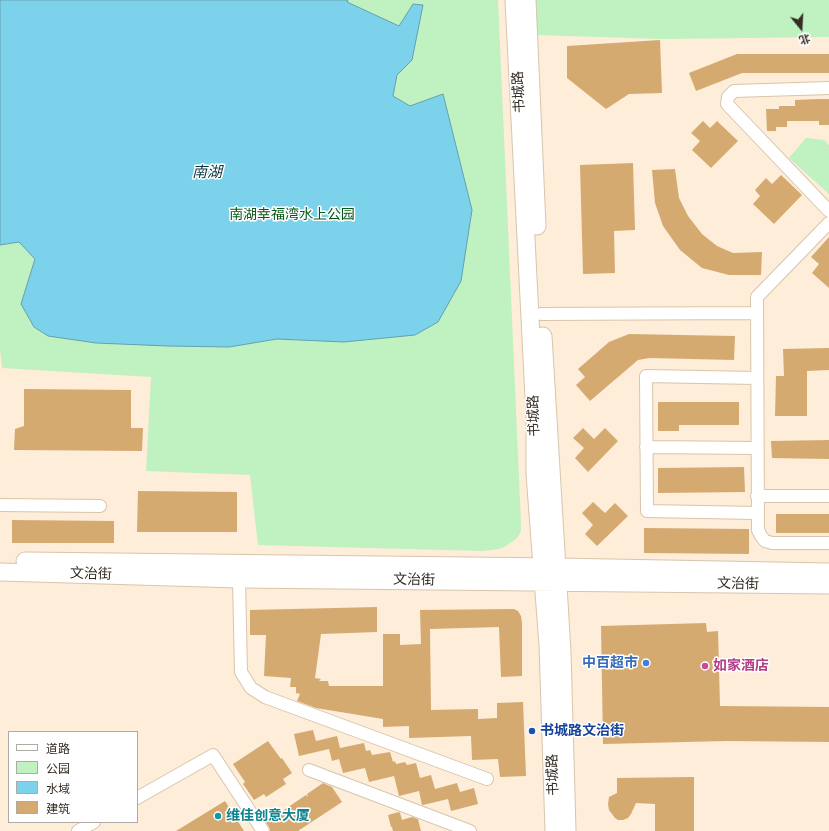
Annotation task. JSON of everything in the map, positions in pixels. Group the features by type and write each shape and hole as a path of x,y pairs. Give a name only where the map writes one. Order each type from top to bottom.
{"main road":[{"name":"书城路","path":"514,0 535,417 535,474 562,652 567,831"},
{"name":"书城路","path":"527,0 541,314 555,534 550,574 548,645 554,831"},
{"name":"文治街","path":"0,561 550,574 829,585"},
{"name":"文治街","path":"0,572 239,579 550,574 829,572"}],"street":[{"path":"829,88 734,90 728,97 726,104 829,211"},
{"path":"829,223 757,297 758,530 765,540 772,543 829,543"},
{"path":"541,314 757,313"},
{"path":"757,378 646,376 646,512 758,512"},
{"path":"646,447 757,448"},
{"path":"757,496 829,496"},
{"path":"0,505 100,506"},
{"path":"239,579 241,672 251,688 265,697 487,779"},
{"path":"138,797 213,755 263,831"},
{"path":"309,770 470,831"},
{"path":"78,831 92,823"}],"green space":[{"name":"南湖","path":"0,0 498,0 521,524 521,530 516,539 499,549 482,551 258,545 250,475 146,471 151,377 2,368 0,348"},
{"path":"535,0 829,0 829,37 662,39 536,35"},
{"path":"806,138 824,140 829,145 829,194 789,158"}],"water":[{"name":"南湖","path":"0,0 348,0 347,2 399,26 413,4 423,5 412,60 397,75 393,96 410,106 443,94 472,210 461,281 438,322 415,335 344,342 277,339 229,347 96,343 48,336 34,327 21,304 35,259 19,242 0,245"}],"building":[{"path":"660,40 662,93 629,94 606,109 567,78 567,46"},
{"path":"737,54 829,54 829,73 742,73 696,91 689,73"},
{"path":"829,99 829,125 819,125 819,121 787,121 787,127 776,127 776,131 767,131 766,109 779,109 779,106 795,106 795,100"},
{"path":"703,121 710,128 717,121 738,141 711,168 692,150 700,141 691,133"},
{"path":"633,163 635,230 614,231 615,273 583,274 580,165"},
{"path":"675,169 679,198 688,216 702,234 717,246 733,253 762,252 761,275 729,275 702,268 680,250 663,226 655,203 652,170"},
{"path":"781,175 802,195 774,224 753,204 760,196 755,190 766,178 772,184"},
{"path":"829,237 829,288 812,273 819,264 811,257"},
{"path":"629,334 735,336 734,360 649,358 638,360 590,401 576,385 585,377 578,369 609,342"},
{"path":"829,348 829,370 807,371 807,416 775,416 776,376 784,376 783,349"},
{"path":"24,389 131,390 131,428 143,428 142,451 14,450 15,429 24,426"},
{"path":"658,402 739,402 739,425 679,425 679,431 658,431"},
{"path":"583,428 594,439 605,428 618,441 588,472 575,458 584,448 573,438"},
{"path":"829,440 829,459 772,458 771,441"},
{"path":"744,467 745,492 658,493 658,468"},
{"path":"138,491 237,492 237,532 137,532"},
{"path":"593,502 605,513 615,503 628,516 597,546 585,534 593,525 582,513"},
{"path":"776,514 829,514 829,533 776,533"},
{"path":"12,520 114,521 114,543 12,543"},
{"path":"644,528 749,529 749,554 644,553"},
{"path":"377,607 377,632 321,634 315,678 321,679 319,681 328,681 329,686 383,686 383,634 400,634 400,645 421,644 420,610 514,609 518,611 521,616 522,623 522,676 501,677 499,627 430,629 431,710 478,709 478,719 497,718 497,703 523,702 526,776 500,777 498,759 472,760 471,736 409,738 409,726 383,727 383,719 316,708 297,701 300,694 296,693 296,687 290,687 291,678 264,676 266,635 250,635 250,610"},
{"path":"706,623 707,632 718,631 720,706 829,707 829,742 727,741 603,744 601,626"},
{"path":"313,730 316,741 337,736 340,748 364,743 366,751 370,750 372,755 390,752 393,762 395,761 396,764 405,762 407,765 416,763 420,778 431,775 435,789 457,783 460,792 474,788 478,804 451,811 448,799 422,805 419,791 399,796 394,776 369,782 365,768 343,773 339,759 332,761 329,749 299,756 294,734"},
{"path":"268,741 292,773 283,779 286,784 266,797 264,794 254,800 243,784 245,782 233,764"},
{"path":"694,777 694,831 655,831 655,804 636,803 628,818 623,820 618,820 615,818 609,810 609,797 617,793 617,778"},
{"path":"323,783 332,787 342,802 298,831 270,831 266,822 306,795 308,797 307,794"},
{"name":"维佳创意大厦","path":"225,801 244,831 176,831"},
{"path":"399,812 402,820 412,817 418,819 421,831 393,831 388,815"}],"place":[{"name":"中百超市","path":"646,663"},
{"name":"如家酒店","path":"705,666"},
{"name":"书城路文治街","path":"532,731"},
{"name":"维佳创意大厦","path":"218,816"}],"park label":[{"name":"南湖幸福湾水上公园","path":"292,215"}]}
